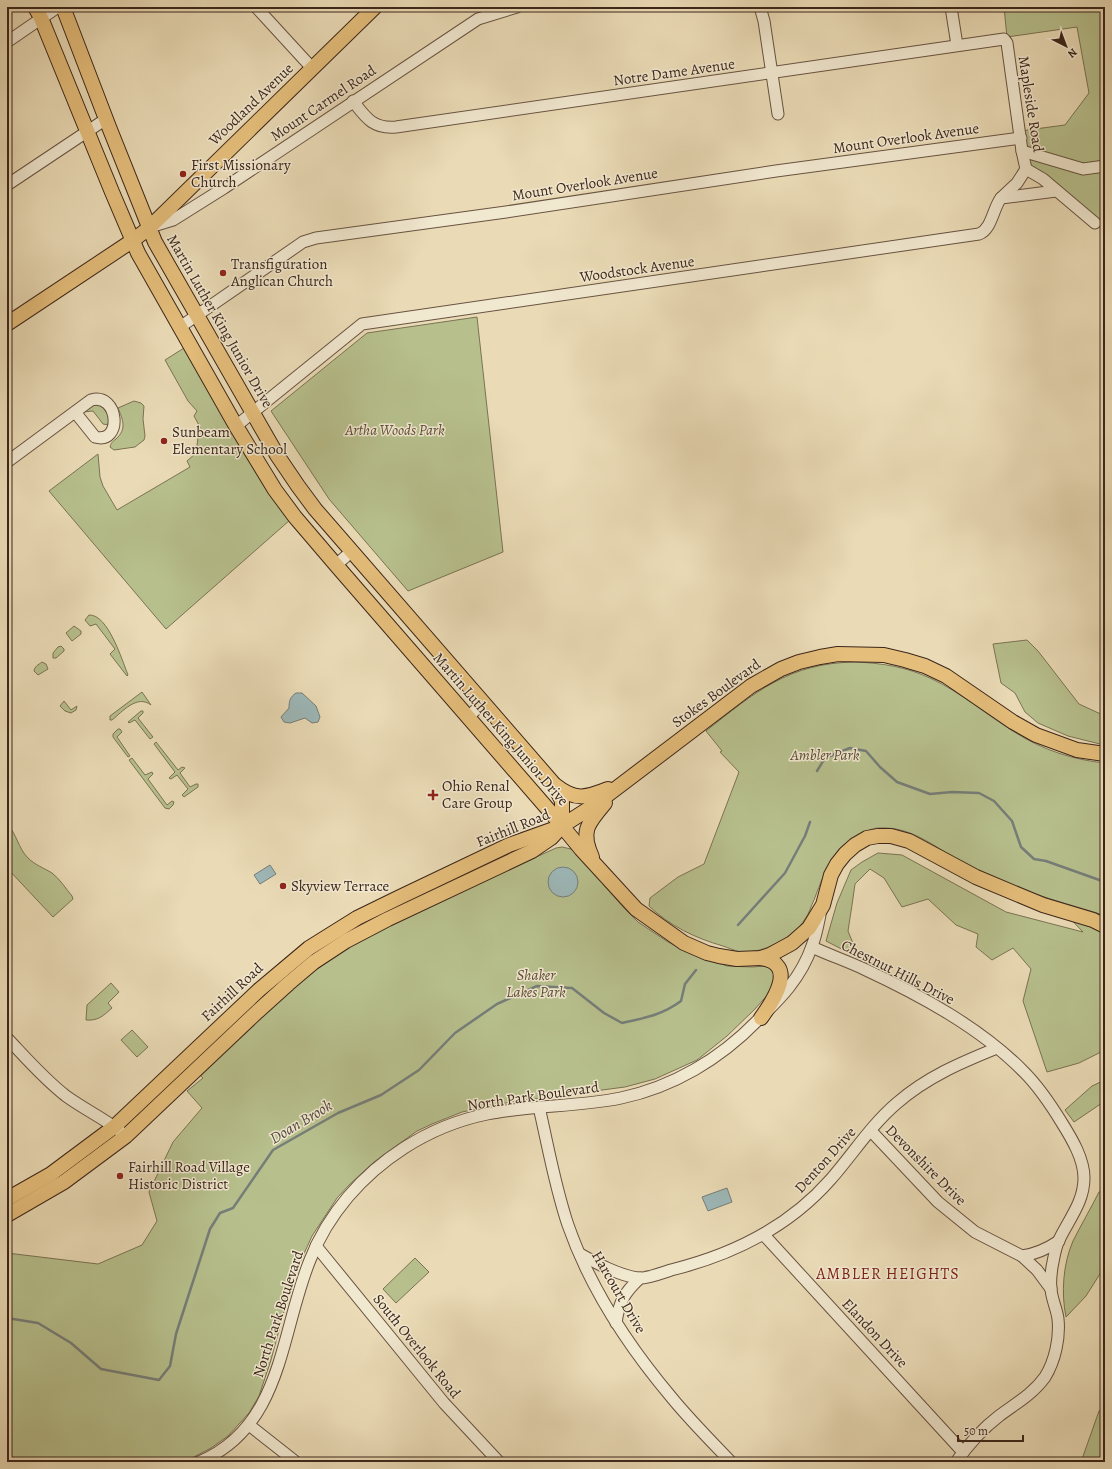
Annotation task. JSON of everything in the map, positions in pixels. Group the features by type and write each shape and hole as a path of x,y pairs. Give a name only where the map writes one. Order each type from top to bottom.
{"main road":[{"name":"Martin Luther King Junior Drive","path":"63,7 155,242 277,455 305,496 352,552 553,783 562,801 562,826"},
{"name":"Woodland Avenue","path":"7,324 132,241 149,228 375,7"},
{"name":"Martin Luther King Junior Drive","path":"38,12 132,241 236,426 278,495 336,565 562,826"},
{"name":"Stokes Boulevard","path":"562,826 593,806 738,695 764,677 799,662 838,654 884,655 925,666 946,676 1013,722 1036,735 1077,750 1105,754"},
{"path":"553,783 564,792 576,796 591,796 623,783"},
{"path":"597,866 587,847 585,837 587,827 594,816 623,783"},
{"path":"562,826 636,909 684,943 707,953 719,956 737,959 761,958 770,955 792,943 808,928 823,905 831,875 845,854 855,845 868,838 891,836 908,841 976,877 1001,888 1043,905 1093,920 1105,926"},
{"name":"Fairhill Road","path":"7,1215 40,1189 71,1160 114,1126 278,973 308,948 337,930 402,896 509,845 562,826"},
{"name":"Fairhill Road","path":"7,1199 40,1189 82,1169 126,1136 288,984 314,962 346,941 381,922 532,851 551,838 562,826"},
{"path":"402,896 410,909"},
{"path":"374,910 381,922"},
{"path":"761,958 769,960 775,965 779,969 782,979 770,1006 761,1018"},
{"path":"278,973 288,984"}],"street":[{"path":"7,42 38,12 58,7"},
{"path":"256,7 312,68"},
{"name":"Mount Carmel Road","path":"149,228 173,220 224,188 478,18 517,7"},
{"path":"760,7 764,21 778,114"},
{"path":"951,7 957,45"},
{"name":"Notre Dame Avenue","path":"353,101 366,119 378,126 386,128 772,73 1004,38 1007,43"},
{"name":"Mapleside Road","path":"1001,198 1017,183 1026,169 1022,151 1007,43"},
{"path":"7,185 88,132 106,118"},
{"name":"Mount Overlook Avenue","path":"180,327 303,242 316,238 776,171 1021,138"},
{"path":"1022,151 1083,169 1105,166"},
{"name":"Mapleside Road","path":"1026,169 1043,179 1095,224"},
{"path":"1001,198 1056,191"},
{"name":"Woodstock Avenue","path":"236,426 362,324 979,234 985,230 997,203 1001,198"},
{"path":"7,462 75,412"},
{"path":"336,565 352,552"},
{"path":"468,717 483,703"},
{"name":"North Park Boulevard","path":"199,1462 217,1453 229,1444 249,1424 263,1405 276,1375 299,1289 316,1246 330,1221 353,1191 379,1166 403,1148 450,1125 487,1114 622,1098 656,1088 690,1073 721,1053 740,1038 774,1005 792,983 800,972 812,947 823,905"},
{"name":"Chestnut Hills Drive","path":"812,947 864,969 927,1000 997,1048 1024,1071 1045,1097 1066,1129 1082,1164 1084,1178 1082,1195 1076,1210 1059,1241 1052,1268 1051,1289 1058,1321 1058,1328 1056,1348 1047,1372 1038,1386 989,1424 963,1452 956,1462"},
{"path":"7,1038 34,1068 55,1087 79,1105 114,1126 126,1136"},
{"name":"Denton Drive","path":"580,1254 610,1270 640,1278 685,1267 724,1254 764,1235 808,1203 831,1179 871,1131 895,1105 911,1091 952,1067 997,1048"},
{"name":"Harcourt Drive","path":"539,1107 557,1189 568,1225 580,1254 598,1290 616,1323 652,1374 731,1462"},
{"name":"Devonshire Drive","path":"871,1131 938,1202 975,1232 1022,1256 1037,1270 1051,1289"},
{"name":"Elandon Drive","path":"764,1235 963,1452"},
{"path":"1022,1256 1035,1254 1047,1249 1059,1241"},
{"name":"South Overlook Road","path":"316,1246 444,1403 499,1462"},
{"path":"616,1323 618,1310 622,1299 630,1287 640,1278"},
{"path":"249,1424 296,1462"}],"green space":[{"path":"1004,7 1105,7 1105,225 1099,226 1026,169 1020,131 1065,125 1089,93 1077,27 1007,37"},
{"name":"Artha Woods Park","path":"477,317 503,552 408,591 329,499 271,411 367,333"},
{"path":"184,348 290,520 166,629 49,491 98,454 100,477 103,486 117,510 190,467 187,461 196,453 198,438 196,432 201,429 194,416 197,411 188,401 165,360"},
{"path":"134,401 141,403 144,406 144,440 135,447 114,450 110,447 111,444 122,432 123,428 118,408"},
{"path":"96,403 106,412 109,418 109,425 103,424 93,411 83,412"},
{"path":"89,615 96,617 108,630 118,649 128,675 127,676 110,654 115,649 96,624 90,626 85,620"},
{"path":"74,626 81,631 81,634 72,641 66,633"},
{"path":"1027,640 1038,651 1079,704 1105,716 1105,744 1068,736 1038,723 1025,712 1015,693 1001,683 993,644"},
{"path":"61,646 64,651 56,658 53,658 53,653 58,647"},
{"path":"42,662 46,664 48,669 38,675 34,669"},
{"name":"Ambler Park","path":"855,662 894,666 923,675 954,691 1026,739 1070,757 1105,763 1105,916 1032,893 1000,881 969,867 915,835 892,828 876,828 870,830 857,836 840,849 827,868 809,912 800,926 787,938 760,950 741,952 703,939 665,920 649,906 650,898 678,877 704,864 739,772 720,752 722,751 706,731 757,692 774,682 811,668"},
{"path":"142,692 151,705 146,702 135,703 110,720 110,716"},
{"path":"64,701 71,710 77,706 76,710 71,713 65,711 60,706"},
{"path":"143,711 143,713 138,718 153,737 150,739 135,720 129,723 128,722"},
{"path":"118,729 122,732 117,737 130,756 128,757 113,737 113,734"},
{"path":"156,742 178,770 182,767 185,768 180,773 190,787 198,784 198,787 184,797 182,795 188,789 177,775 171,779 169,778 175,772 154,744"},
{"path":"132,758 145,775 152,772 153,774 148,779 167,805 172,801 174,802 169,809 165,808 129,760"},
{"path":"7,824 28,858 55,875 72,896 73,899 53,917 7,868"},
{"path":"523,846 523,849 410,900 413,896"},
{"name":"Shaker Lakes Park","path":"562,847 571,849 576,853 638,922 668,942 686,951 727,966 767,966 776,970 772,990 727,1036 697,1060 655,1079 625,1087 511,1102 462,1112 417,1131 374,1162 337,1198 312,1236 293,1278 271,1360 259,1396 249,1413 228,1436 211,1448 184,1462 7,1462 7,1253 98,1264 142,1245 157,1221 149,1192 173,1142 202,1108 187,1091 203,1078 200,1075 303,979 362,939 397,921 556,848"},
{"path":"878,853 902,855 1006,912 1083,932 1063,911 1105,926 1105,955 1102,953 1105,956 1105,1050 1079,1063 1047,1072 1023,1001 1031,969 1013,948 992,960 976,947 978,934 956,925 928,899 902,907 884,878 870,869 855,884 848,931 859,958 826,941 837,903 851,870"},
{"path":"276,980 279,983 128,1126 125,1123"},
{"path":"111,983 119,992 108,1003 112,1008 94,1020 86,1020 87,1005"},
{"path":"132,1030 148,1047 137,1057 121,1040"},
{"path":"1105,1080 1105,1101 1074,1122 1065,1110 1092,1086"},
{"path":"1105,1190 1105,1266 1086,1296 1066,1317 1063,1288 1067,1259 1073,1241 1099,1192"},
{"path":"415,1258 429,1272 396,1303 383,1289"},
{"path":"1105,1406 1105,1462 1081,1462 1099,1411"}],"water":[{"path":"296,693 302,693 316,706 320,717 318,722 312,723 305,718 290,723 284,722 281,717 289,708 290,699"},
{"path":"270,865 276,874 260,884 254,875"},
{"path":"563,867 574,871 578,882 574,893 563,897 552,893 548,882 552,871"},
{"path":"727,1188 732,1202 708,1211 702,1197"}],"waterway":[{"name":"Doan Brook","path":"817,771 825,758 850,748 866,751 880,767 897,782 930,794 952,792 979,793 994,801 1012,821 1021,847 1034,859 1046,861 1105,882"},
{"path":"738,925 785,873 805,836 810,822"},
{"name":"Doan Brook","path":"7,1318 38,1323 71,1343 101,1369 159,1380 170,1366 176,1334 210,1229 220,1213 233,1208 273,1150 338,1113 381,1095 419,1070 455,1033 497,1004 537,986 572,988 604,1013 622,1023 646,1018 660,1013 681,1001 685,984 696,970"}],"place":[{"name":"First Missionary Church","path":"183,174"},
{"name":"Transfiguration Anglican Church","path":"223,273"},
{"name":"Sunbeam Elementary School","path":"164,441"},
{"name":"Ohio Renal Care Group","path":"433,795"},
{"name":"Skyview Terrace","path":"283,886"},
{"name":"Fairhill Road Village Historic District","path":"120,1176"}],"district":[{"name":"AMBLER HEIGHTS","path":"888,1274"}]}
